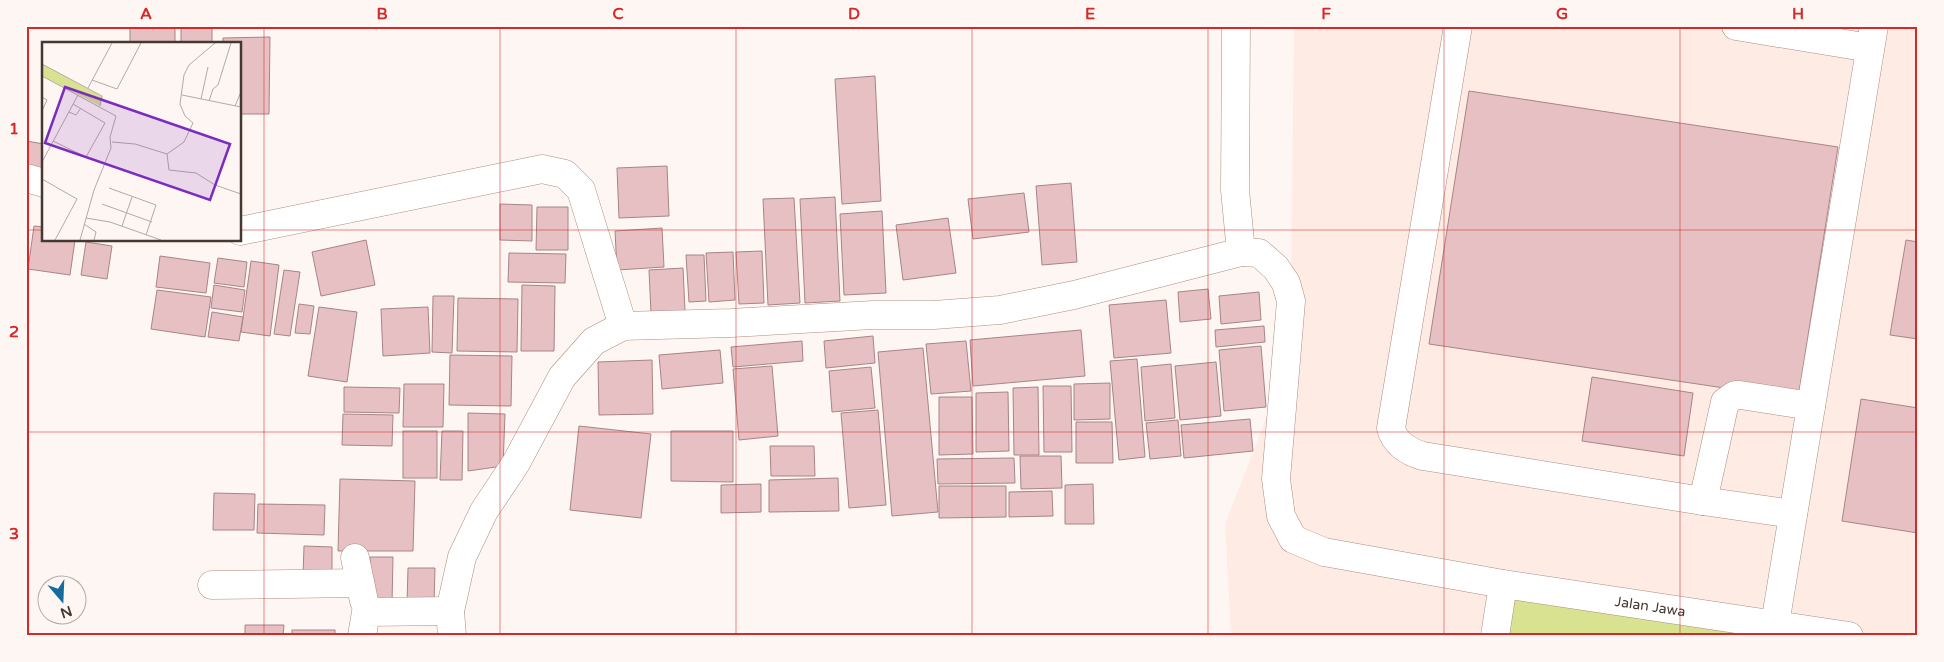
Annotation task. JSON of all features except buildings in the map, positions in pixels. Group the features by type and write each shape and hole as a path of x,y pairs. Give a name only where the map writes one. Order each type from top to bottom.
{"street":[{"path":"212,585 358,570 364,624 451,623 462,557 484,511 516,462 562,377 594,341 623,326 731,323 873,315 934,315 1000,310 1074,295 1241,252 1235,190 1236,26"},
{"path":"1458,26 1392,428 1395,438 1412,453 1423,456 1793,514"},
{"path":"1736,26 1872,37 1775,624"},
{"path":"241,232 542,169 565,174 581,190 623,326"},
{"path":"26,178 42,182"},
{"name":"Jalan Jawa","path":"1241,252 1259,253 1276,268 1286,283 1291,301 1276,479 1281,516 1293,539 1324,552 1503,584 1849,636"},
{"path":"1703,501 1725,402 1735,395 1740,395 1811,406"},
{"path":"1495,636 1503,584"}],"shaded area":[{"path":"1294,26 1918,26 1918,636 1231,636 1225,524 1290,357"}],"green space":[{"path":"1503,584 1846,636 1495,636"}]}
